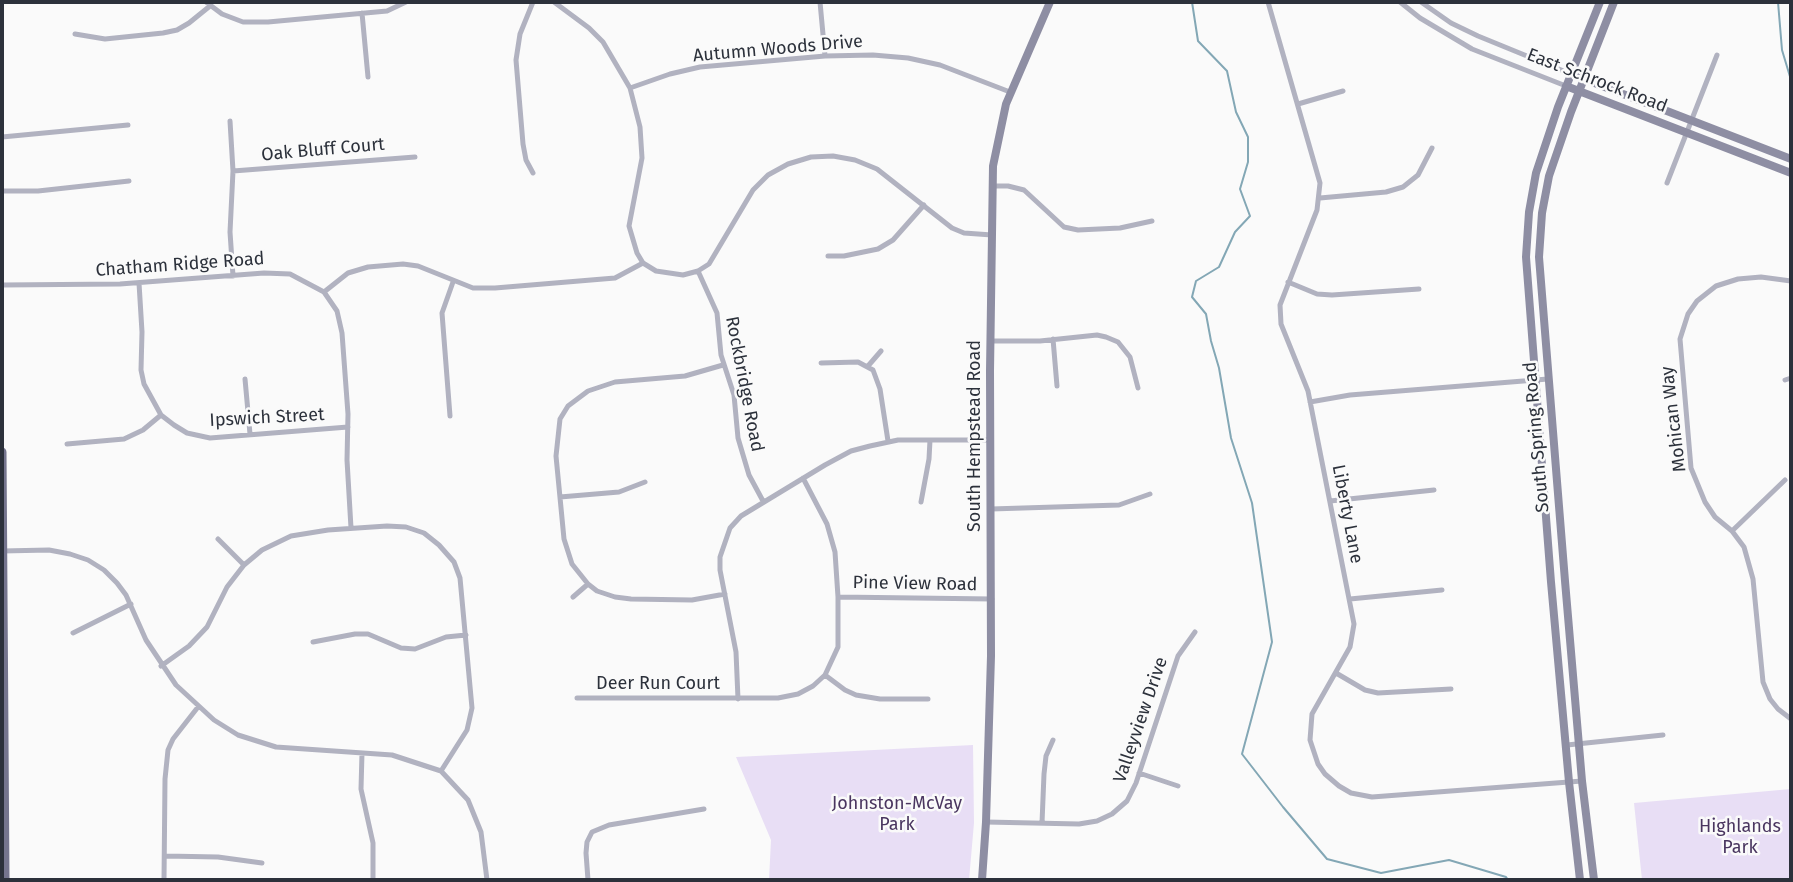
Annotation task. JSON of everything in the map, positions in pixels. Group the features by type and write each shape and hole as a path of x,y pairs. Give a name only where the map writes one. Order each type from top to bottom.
{"main road":[{"name":"South Hempstead Road","path":"982,880 992,599 990,341 993,166 1002,114 1051,2"},
{"name":"South Spring Road","path":"1580,880 1556,639 1526,257 1529,212 1536,173 1566,86 1600,2"},
{"name":"South Spring Road","path":"1594,880 1582,781 1539,257 1542,214 1549,176 1614,2"},
{"name":"East Schrock Road","path":"1571,74 1791,159"},
{"name":"East Schrock Road","path":"1566,86 1791,173"},
{"path":"2,452 5,880"},
{"path":"1556,639 1570,638"}],"street":[{"path":"75,34 105,39 177,30 189,23 208,4 222,15 243,22 268,23 395,9 406,2"},
{"path":"533,2 520,34 516,60 523,144 526,160 533,173"},
{"path":"554,2 603,42 630,88 640,127 642,158 629,226 632,242 643,263 656,271 683,275 698,271 709,264 753,190 768,175 788,164 811,157 833,156 855,160 877,169 952,228 964,233 992,235"},
{"path":"820,2 825,57"},
{"name":"Liberty Lane","path":"1268,2 1320,183 1317,211 1280,305 1281,324 1305,380 1350,599 1354,636 1336,673 1315,705 1310,722 1310,740 1318,764 1325,774 1351,793 1382,797 1582,781"},
{"name":"East Schrock Road","path":"1401,2 1420,18 1472,48 1566,86"},
{"name":"East Schrock Road","path":"1420,2 1451,23 1478,36 1571,74"},
{"path":"362,13 369,77"},
{"name":"Autumn Woods Drive","path":"630,88 700,67 873,55 908,58 940,65 1010,92"},
{"path":"1667,183 1717,55"},
{"path":"1298,104 1343,91"},
{"path":"230,121 233,171 230,232 233,276"},
{"path":"2,137 128,125"},
{"path":"1320,198 1385,192 1403,187 1418,175 1432,148"},
{"name":"Oak Bluff Court","path":"233,171 415,157"},
{"path":"2,191 38,191 129,181"},
{"path":"993,186 1024,190 1064,227 1078,230 1120,228 1152,221"},
{"path":"828,256 844,256 878,249 893,240 924,205"},
{"path":"351,528 342,333 337,311 324,292 348,273 368,267 418,266 473,288 495,289 597,280 622,275 643,263"},
{"name":"Rockbridge Road","path":"698,271 717,313 723,365 734,395 738,438 748,475 763,501"},
{"name":"Chatham Ridge Road","path":"2,285 139,284 264,273 290,274 324,292"},
{"name":"Mohican Way","path":"1791,281 1776,277 1738,279 1716,286 1697,301 1688,314 1680,339 1691,468 1704,502 1744,547 1749,562 1763,682 1777,709 1791,719"},
{"path":"450,416 442,313 453,282"},
{"path":"1288,282 1317,293 1332,295 1419,289"},
{"name":"Ipswich Street","path":"139,284 141,370 144,384 161,415 187,433 210,438 348,427"},
{"path":"990,341 1053,340 1097,335 1118,342 1130,357 1138,388"},
{"path":"1053,340 1057,386"},
{"path":"868,366 881,351"},
{"path":"821,363 858,362 873,370 878,382 888,441"},
{"path":"723,365 685,376 601,385 577,398 560,419 556,456 564,539 572,564 588,584 606,594 632,599 691,600 725,594"},
{"path":"245,379 250,434"},
{"path":"1310,402 1350,395 1548,379"},
{"path":"66,444 124,439 143,430 161,415"},
{"path":"920,502 930,440"},
{"path":"738,699 736,652 720,557 730,528 741,516 851,451 888,441 990,440"},
{"path":"803,478 819,506 835,552 838,647 825,675 856,695 880,699 928,699"},
{"path":"1732,531 1785,480"},
{"path":"560,497 619,492 645,482"},
{"path":"1330,501 1434,490"},
{"path":"991,509 1119,505 1150,494"},
{"path":"161,666 189,646 207,627 227,587 244,565 262,550 291,536 351,528 407,527 424,533 454,562 460,578 472,708 467,730 440,771"},
{"path":"218,539 244,565"},
{"path":"2,551 49,550 88,560 117,583 131,604 146,640 161,666 176,685 198,707 238,736 276,747 392,755 440,771 468,800 481,832 486,880"},
{"path":"573,597 588,584"},
{"path":"1350,599 1443,590"},
{"name":"Pine View Road","path":"838,597 992,599"},
{"path":"73,633 131,604"},
{"name":"Valleyview Drive","path":"986,822 1079,824 1097,821 1112,814 1127,801 1178,656 1195,632"},
{"path":"313,642 368,634 401,648 415,649 446,637 466,635"},
{"path":"1336,673 1365,690 1378,693 1451,689"},
{"name":"Deer Run Court","path":"578,698 778,698 798,694 825,675"},
{"path":"164,880 165,779 168,750 173,739 198,707"},
{"path":"1567,745 1662,736"},
{"path":"1042,823 1046,756 1053,740"},
{"path":"362,753 361,789 373,842 373,880"},
{"path":"1139,773 1178,786"},
{"path":"589,880 587,842 592,832 606,825 704,809"},
{"path":"165,856 218,857 262,863"}],"green space":[{"name":"Johnston-McVay Park","path":"973,745 974,823 969,880 769,880 771,840 736,757"},
{"name":"Highlands Park","path":"1791,789 1791,880 1642,880 1634,803"}],"waterway":[{"path":"1192,2 1198,41 1227,71 1236,112 1248,137 1248,162 1240,189 1250,216 1235,232 1219,267 1196,281 1192,297 1206,314 1231,438 1252,503 1272,642 1242,754 1327,859 1381,873 1449,860 1506,877 1508,880"},
{"path":"1778,2 1782,50 1791,80"}]}
